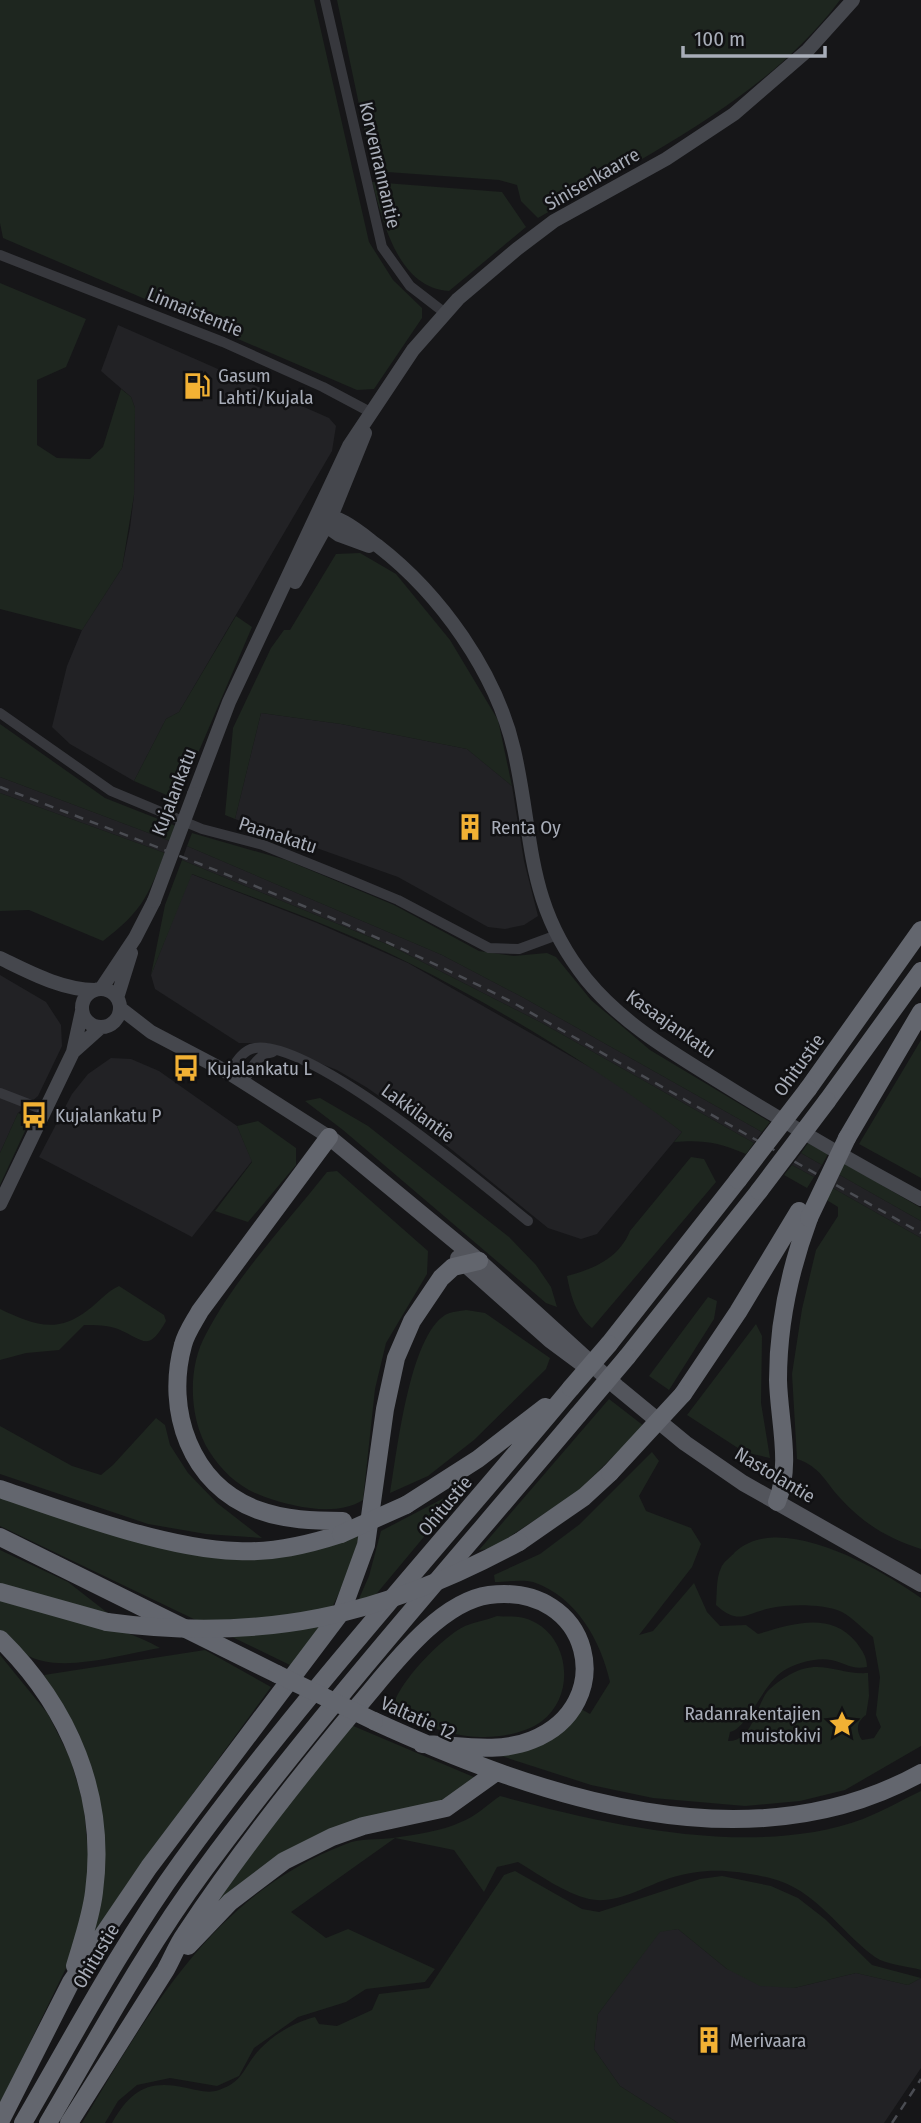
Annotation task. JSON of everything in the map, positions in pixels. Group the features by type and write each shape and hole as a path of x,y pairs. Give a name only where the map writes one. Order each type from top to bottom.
{"highway":[{"name":"Ohitustie","path":"23,2123 116,1962 181,1863 377,1617 609,1344 808,1089 921,930"},
{"path":"48,2123 139,1968 218,1852 400,1621 627,1357 759,1191 921,971"},
{"path":"0,1591 107,1622 151,1628 233,1629 348,1614 418,1592 519,1542 576,1503 611,1473 683,1394 804,1215 921,1012"},
{"path":"329,1137 200,1311 183,1342 176,1389 178,1416 186,1441 214,1482 255,1509 342,1528"},
{"path":"777,1503 784,1470 778,1384 780,1325 804,1215"},
{"path":"0,2122 71,1982 149,1867 342,1611 366,1545 385,1409 396,1358 412,1321 436,1284 453,1267 472,1262"},
{"path":"0,1489 148,1535 208,1548 236,1551 286,1549 406,1505 478,1459 571,1388"},
{"name":"Valtatie 12","path":"0,1538 422,1744 495,1773 633,1809 708,1819 771,1819 852,1803 900,1785 921,1773"},
{"path":"69,2123 212,1894 308,1766 385,1674 438,1620 462,1604 499,1594 533,1597 551,1605 564,1615 580,1641 584,1669 576,1703 566,1717 549,1732 510,1747 422,1744"},
{"path":"0,1639 28,1666 51,1698 81,1759 91,1793 96,1826 94,1894 71,1982"},
{"name":"Valtatie 12","path":"852,1803 921,1760"},
{"path":"166,1969 230,1902 284,1861 353,1830 446,1808 495,1773"}],"main road":[{"name":"Nastolantie","path":"329,1137 685,1443 777,1503 921,1584"}],"street":[{"name":"Korvenrannantie","path":"325,0 382,247 410,286 444,313"},
{"name":"Sinisenkaarre","path":"325,520 349,446 401,367 444,313 494,267 554,221 666,159 734,114 808,50 853,0"},
{"name":"Linnaistentie","path":"0,255 223,342 323,387 372,413"},
{"name":"Kasaajankatu","path":"325,520 402,566 446,616 495,697 514,749 533,869 557,935 575,965 604,999 650,1038 744,1097 921,1199"},
{"name":"Kujalankatu","path":"98,990 135,938 154,901 194,794 250,659 325,520"},
{"name":"Paanakatu","path":"0,713 111,791 202,829 263,845 340,876 398,900 489,947 519,949 557,935"},
{"name":"Kujalankatu","path":"118,1003 135,938"},
{"path":"0,958 41,977 72,987 98,990 118,1003 107,1025 74,1052"},
{"path":"41,977 82,1009 91,1024 107,1025"},
{"path":"0,1204 74,1052 85,999 98,990"},
{"name":"Nastolantie","path":"118,1003 151,1032 229,1073 329,1137"},
{"name":"Nastolantie","path":"107,1025 151,1032"},
{"name":"Lakkilantie","path":"229,1073 246,1051 255,1048 277,1051 331,1074 411,1127 528,1221"},
{"path":"243,1083 263,1054 277,1051"},
{"path":"0,1093 44,1110"}],"shaded area":[{"path":"0,0 314,0 369,242 393,280 422,308 422,318 374,389 357,390 3,238 0,223"},
{"path":"337,0 840,0 810,35 777,67 740,96 660,148 538,218 521,201 517,185 499,180 373,171"},
{"path":"372,182 502,192 526,227 449,291 432,287 417,278 405,266 388,233"},
{"path":"0,283 86,319 66,367 37,380 37,445 57,458 90,459 103,447 121,389 131,397 135,408 134,495 122,568 82,630 0,609"},
{"path":"118,325 329,418 336,426 332,451 179,712 166,719 134,781 70,744 52,727 67,666 82,630 122,568 130,528 134,495 135,408 131,397 101,371"},
{"path":"360,553 396,574 450,640 498,720 512,786 467,749 341,724 261,713 235,819 225,815 233,728 271,648 284,630 290,630 336,554"},
{"path":"236,616 252,627 178,800 134,781 166,719 179,712"},
{"path":"261,713 341,724 467,749 512,786 524,861 538,916 524,925 505,929 488,927 398,877 235,819"},
{"path":"0,724 105,798 176,826 170,841 0,777"},
{"path":"0,777 170,841 165,853 0,793"},
{"path":"0,793 165,853 142,903 127,921 103,941 29,910 0,911"},
{"path":"192,833 286,860 394,905 479,951 514,956 547,953 556,957 591,1000 650,1050 770,1122 762,1132 442,955 187,846"},
{"path":"187,846 442,955 762,1132 754,1143 542,1023 389,945 182,860"},
{"path":"182,860 389,945 542,1023 754,1143 746,1154 710,1143 674,1142 682,1132 650,1108 583,1063 480,1001 356,938 192,874 151,975 165,905"},
{"path":"191,874 317,923 408,963 621,1085 682,1132 597,1234 581,1239 548,1228 425,1128 366,1087 337,1070 267,1043 239,1043 155,989 151,975"},
{"path":"0,975 46,1002 61,1025 62,1046 38,1096 18,1113 0,1153"},
{"path":"921,1040 921,1178 859,1144"},
{"path":"111,1058 131,1059 159,1071 237,1126 252,1161 192,1237 39,1157 72,1094 88,1074"},
{"path":"320,1098 368,1126 509,1237 536,1265 551,1287 557,1307 546,1303 343,1130 305,1101"},
{"path":"18,1113 31,1118 0,1185 0,1153"},
{"path":"258,1121 296,1148 296,1165 248,1222 215,1211 252,1162 237,1126"},
{"path":"808,1143 828,1154 822,1165 801,1153"},
{"path":"801,1153 822,1165 814,1177 792,1165"},
{"path":"691,1157 704,1159 716,1182 592,1328 575,1305 567,1276 596,1266 612,1255"},
{"path":"844,1163 921,1208 921,1221 838,1174"},
{"path":"792,1165 814,1177 807,1188 784,1175"},
{"path":"337,1171 428,1251 427,1274 386,1343 375,1389 363,1500 341,1508 315,1509 256,1494 240,1485 220,1466 209,1451 197,1424 193,1378 200,1347 232,1291 327,1172"},
{"path":"838,1174 921,1221 921,1238 831,1187"},
{"path":"831,1187 921,1238 921,1549 868,1523 841,1499 812,1466 797,1459 792,1374 802,1309 816,1250 838,1216 838,1207 825,1199"},
{"path":"119,1286 164,1315 166,1321 155,1337 145,1341 118,1329 84,1325 59,1350 26,1353 0,1360 0,1309 33,1322 55,1325 76,1318"},
{"path":"708,1297 717,1301 714,1319 669,1390 649,1376"},
{"path":"466,1310 485,1313 550,1358 546,1369 474,1440 428,1476 390,1493 407,1397 422,1347 433,1328 445,1315"},
{"path":"756,1324 762,1336 761,1403 770,1458 744,1452 687,1415"},
{"path":"609,1399 644,1426 577,1492 491,1549 479,1550"},
{"path":"156,1418 165,1425 170,1445 188,1473 217,1503 262,1538 206,1534 148,1524 0,1474 0,1426 72,1466 101,1475"},
{"path":"652,1452 659,1461 639,1496 646,1511 691,1528 701,1544 692,1567 639,1635 653,1631 694,1583 707,1612 720,1626 746,1625 758,1634 797,1624 823,1623 846,1632 858,1645 866,1660 867,1667 857,1668 819,1659 788,1668 775,1677 750,1714 737,1729 730,1732 728,1741 736,1740 748,1730 763,1698 772,1687 789,1675 810,1667 868,1673 866,1715 858,1727 862,1740 874,1738 881,1727 876,1715 880,1677 873,1637 850,1617 826,1607 798,1605 737,1616 716,1605 718,1576 725,1562 735,1552 754,1541 777,1537 803,1540 830,1548 881,1573 921,1598 921,1746 845,1790 800,1801 745,1806 653,1798 591,1785 495,1754 554,1734 581,1709 590,1714 610,1682 593,1636 574,1609 562,1598 533,1582 495,1582 494,1575 540,1554 580,1524"},
{"path":"466,1480 468,1484 373,1598 358,1601 369,1576 381,1531 444,1498"},
{"path":"0,1496 196,1552 359,1535 353,1563 331,1610 288,1617 202,1623 0,1526"},
{"path":"0,1550 68,1582 109,1614 0,1584"},
{"path":"0,1600 122,1631 160,1648 72,1663 39,1660 22,1652 0,1632"},
{"path":"497,1616 524,1618 539,1625 551,1635 559,1649 564,1680 561,1695 542,1721 512,1734 480,1737 447,1732 392,1713 400,1690 432,1652 465,1626"},
{"path":"323,1625 292,1666 228,1635"},
{"path":"205,1650 271,1687 124,1888 87,1951 97,1792 79,1734 44,1675"},
{"path":"0,1655 48,1714 70,1758 84,1806 89,1865 86,1903 69,1962 0,2104"},
{"path":"351,1725 476,1778 445,1803 348,1827 198,1928 267,1831"},
{"path":"921,1791 921,1970 891,1964 875,1957 801,1891 770,1878 732,1872 696,1872 670,1878 620,1897 599,1900 570,1893 518,1862 497,1867 484,1892 454,1850 395,1838 291,1912 326,1938 348,1929 435,1969 425,1982 366,1989 346,2002 298,2017 254,2048 239,2076 217,2086 170,2078 137,2085 118,2101 105,2123 82,2123 161,1998 190,1960 223,1924 259,1893 300,1866 351,1842 410,1836 445,1828 471,1817 500,1796 633,1827 729,1837 821,1831 863,1819"},
{"path":"515,1871 582,1909 599,1912 700,1879 722,1876 771,1886 798,1898 825,1919 872,1965 921,1978 908,1985 856,1973 794,1988 760,1986 727,1969 678,1929 660,1932 598,2014 594,2049 620,2086 678,2123 112,2123 126,2102 151,2086 173,2086 211,2092 228,2086 239,2078 266,2044 285,2029 300,2022 315,2017 319,2024 337,2026 372,2010 379,1994 429,1988 504,1875"},
{"path":"678,1929 727,1969 794,1988 856,1973 908,1985 921,1978 921,2068 884,2123 678,2123 620,2086 594,2049 598,2014 660,1931"}],"railway":[{"path":"0,787 258,887 448,970 510,1001 921,1233"},
{"path":"892,2123 921,2079"}],"place":[{"name":"Gasum Lahti/Kujala","path":"197,386"},
{"name":"Renta Oy","path":"470,827"},
{"name":"Kujalankatu L","path":"186,1068"},
{"name":"Kujalankatu P","path":"34,1115"},
{"name":"Radanrakentajien muistokivi","path":"842,1724"},
{"name":"Merivaara","path":"709,2040"}]}
